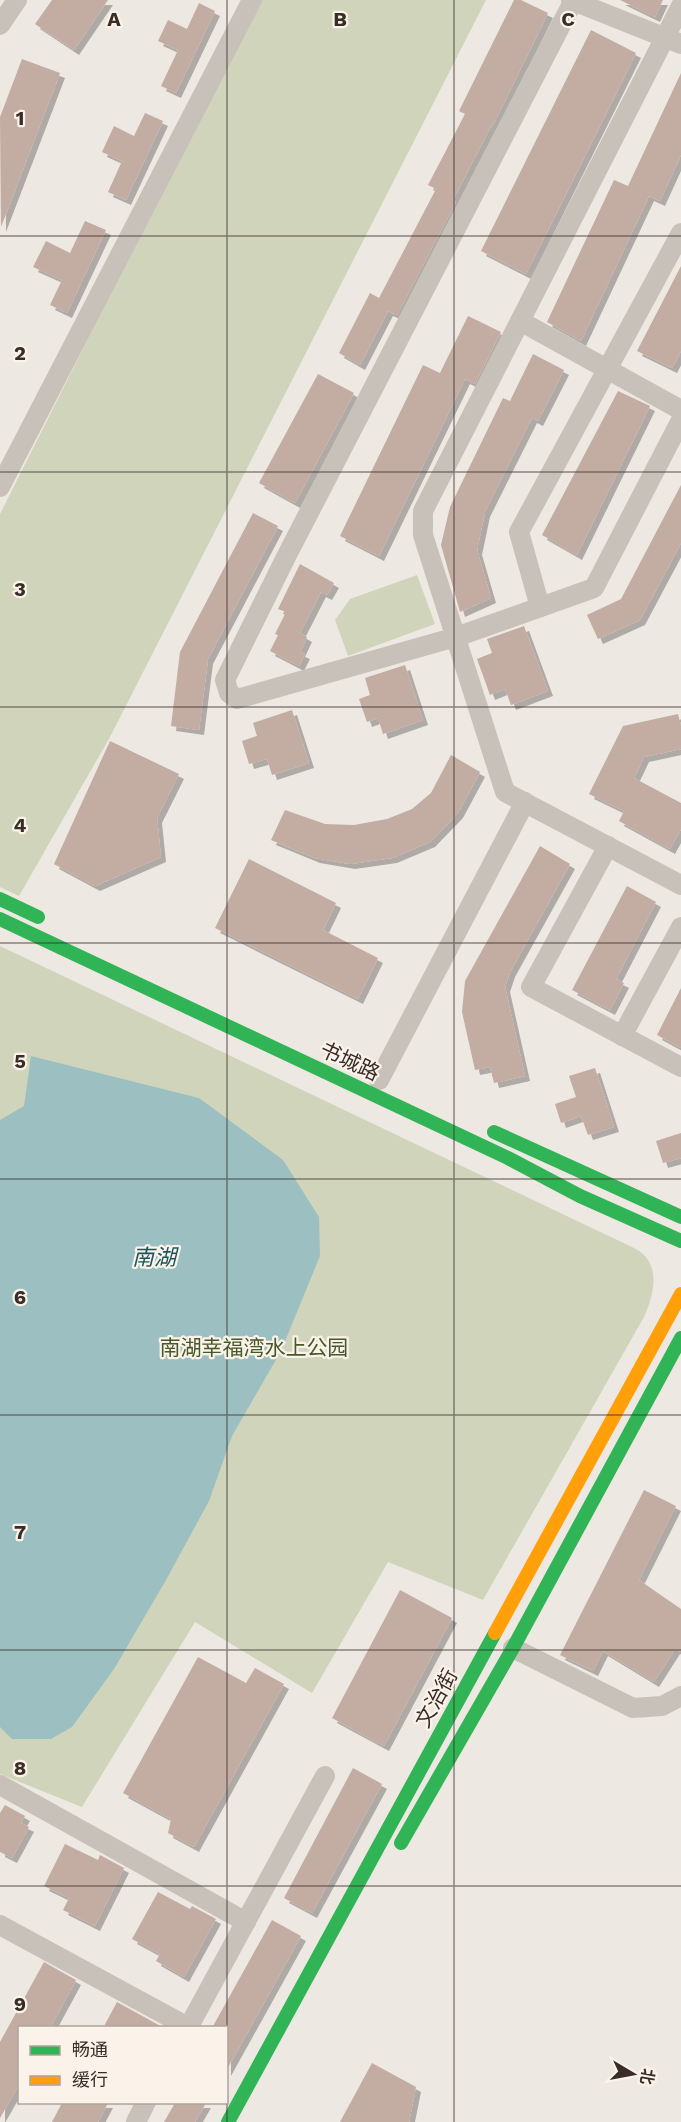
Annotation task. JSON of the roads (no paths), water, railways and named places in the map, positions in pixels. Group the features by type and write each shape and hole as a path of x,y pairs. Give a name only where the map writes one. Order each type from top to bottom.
{"main road":[{"path":"0,899 53,924"},
{"name":"书城路","path":"0,919 508,1158 580,1196 681,1241"},
{"path":"477,1124 681,1217"},
{"name":"文治街","path":"228,2122 681,1294"},
{"name":"文治街","path":"396,1853 513,1648 681,1338"}],"street":[{"path":"0,25 17,0"},
{"path":"0,488 252,0"},
{"path":"673,41 572,0 225,680 229,693 237,699 456,637 594,588 681,420"},
{"path":"681,6 673,41 520,321 423,511 423,535 505,792 681,885"},
{"path":"540,607 519,532 681,233"},
{"path":"520,321 681,410"},
{"path":"380,1080 525,802"},
{"path":"609,846 531,987 681,1067"},
{"path":"622,1036 681,927"},
{"path":"513,1648 633,1708 662,1706 681,1696"},
{"path":"189,2026 326,1776"},
{"path":"0,1785 246,1922"},
{"path":"0,1925 186,2026"},
{"path":"136,2122 145,2104"}],"water":[{"name":"南湖","path":"31,1056 199,1098 283,1160 319,1217 320,1256 281,1351 232,1436 209,1501 114,1669 72,1727 51,1739 12,1739 0,1727 0,1120 24,1106"}],"park label":[{"name":"南湖幸福湾水上公园","path":"254,1347"}]}
